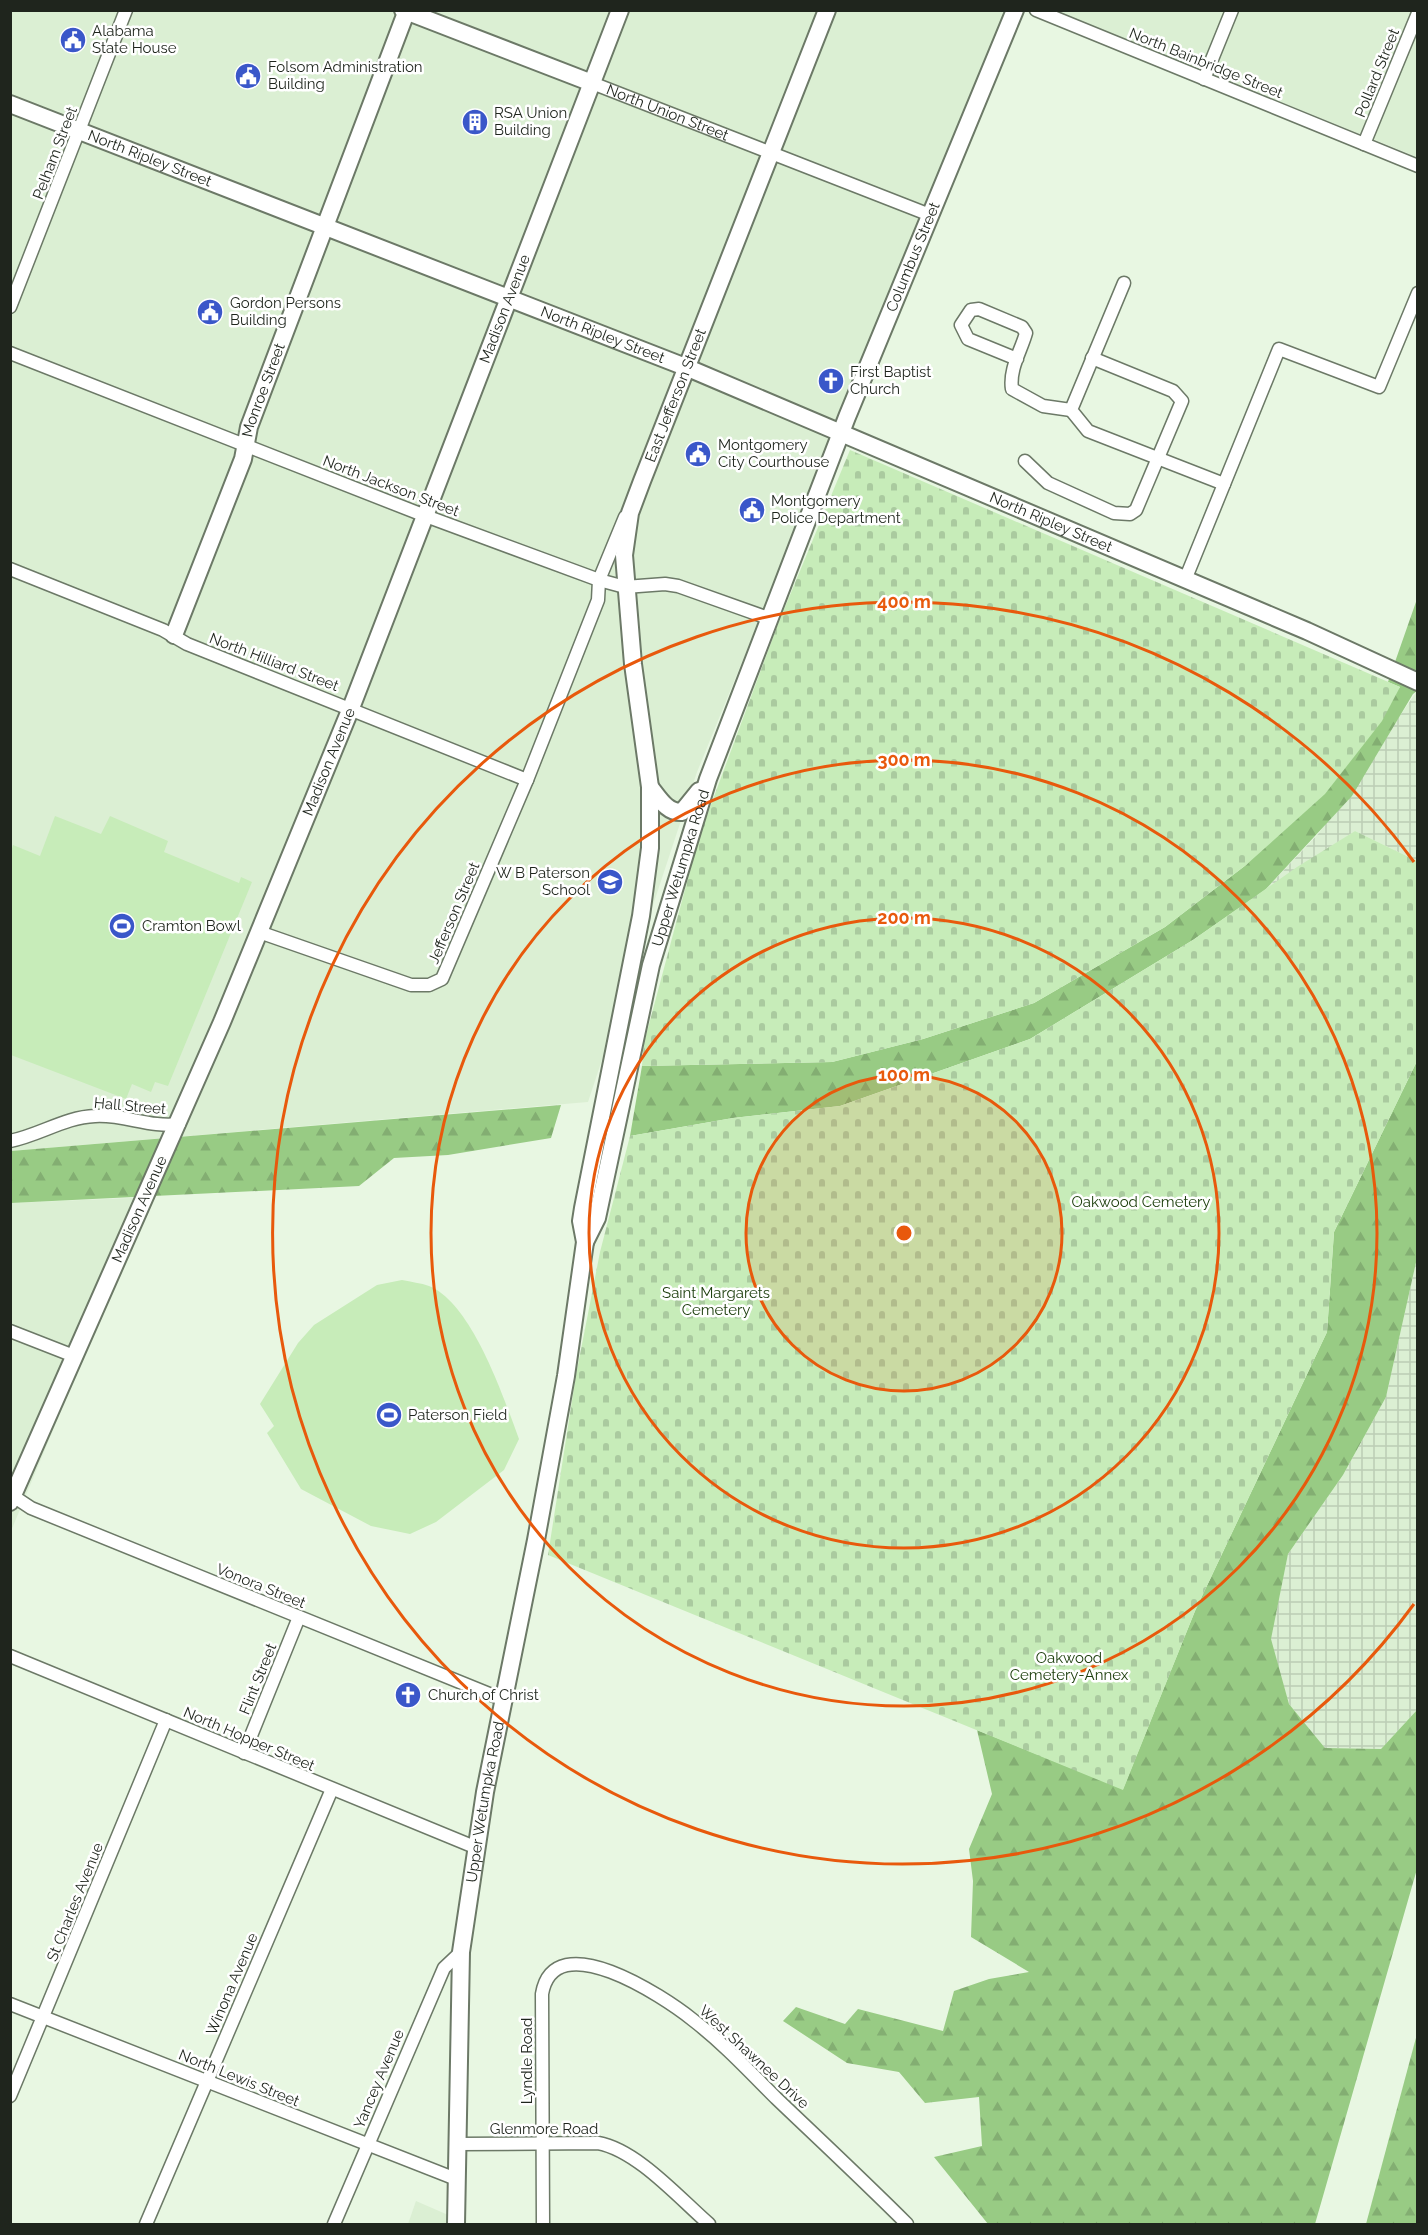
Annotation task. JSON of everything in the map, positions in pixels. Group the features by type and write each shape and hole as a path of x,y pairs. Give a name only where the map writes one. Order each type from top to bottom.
{"main road":[{"name":"Madison Avenue","path":"11,1497 179,1124 351,708 423,515 620,10"},
{"name":"East Jefferson Street","path":"642,481 827,10"},
{"name":"Columbus Street","path":"813,505 1015,10"},
{"name":"North Union Street","path":"406,11 592,82"},
{"name":"Monroe Street","path":"174,635 243,459 245,444 323,228 406,11"},
{"name":"North Ripley Street","path":"10,104 323,228 688,368 842,432 1418,682"},
{"name":"Upper Wetumpka Road","path":"585,1242 581,1221 605,1086 622,1011 646,883 652,824 650,787 625,587 626,533 642,481"},
{"name":"Upper Wetumpka Road","path":"456,2224 461,1952 477,1848 566,1376 585,1242 597,1218 656,946 708,779 813,505"},
{"path":"650,787 667,808 675,813 682,812 708,779"},
{"path":"622,1011 640,1014"}],"street":[{"name":"Pelham Street","path":"10,307 126,10"},
{"name":"North Bainbridge Street","path":"1036,10 1418,165"},
{"path":"1204,79 1232,10"},
{"name":"Pollard Street","path":"1364,144 1418,13"},
{"name":"North Union Street","path":"592,82 930,215"},
{"path":"1071,410 1124,284"},
{"path":"1185,580 1279,349 1378,387 1418,293"},
{"path":"1017,359 968,339 962,325 965,316 971,310 979,309 1022,327 1026,333 1011,382 1017,393 1043,406 1071,410 1081,426 1088,431 1224,484"},
{"name":"North Jackson Street","path":"10,352 423,515 599,580 625,587 664,584 678,586 768,618"},
{"path":"1025,461 1048,483 1122,515 1136,510 1182,401 1179,395 1092,358"},
{"name":"East Jefferson Street","path":"527,780 598,600 599,580 629,506 642,481"},
{"name":"North Hilliard Street","path":"10,569 174,635 187,644 527,780"},
{"name":"Jefferson Street","path":"259,932 411,985 436,983 447,969 527,780"},
{"name":"Hall Street","path":"10,1141 84,1117 115,1116 156,1126 179,1124"},
{"path":"10,1331 74,1356"},
{"name":"Vonora Street","path":"11,1497 31,1508 504,1700"},
{"name":"Flint Street","path":"244,1753 299,1617"},
{"name":"North Hopper Street","path":"10,1656 477,1848"},
{"name":"St Charles Avenue","path":"10,2096 166,1720"},
{"name":"Winona Avenue","path":"146,2224 332,1789"},
{"name":"Yancey Avenue","path":"334,2224 444,1968 461,1952"},
{"name":"West Shawnee Drive","path":"552,1971 573,1963 592,1966 646,1989 673,2005 718,2042 907,2224"},
{"name":"Lyndle Road","path":"543,2224 542,2003 544,1987 552,1971"},
{"name":"North Lewis Street","path":"10,2004 456,2179"},
{"name":"Glenmore Road","path":"458,2144 598,2143 624,2152 709,2224"}],"shaded area":[{"path":"11,11 1008,11 697,772 588,1102 11,1151"},
{"path":"1056,11 1417,11 1417,157"},
{"path":"1417,691 1417,861 1355,831 1265,890 1319,833"},
{"path":"155,1197 61,1411 11,1531 11,1203"},
{"path":"1417,1258 1417,1710 1381,1749 1325,1748 1289,1704 1270,1640 1288,1554 1343,1475 1386,1397"},
{"path":"416,2201 462,2221 462,2224 408,2224"}],"green space":[{"path":"850,450 1400,687 1382,721 1325,794 1246,865 1165,927 1034,1003 923,1039 832,1062 642,1066 644,1043 699,837 778,624"},
{"path":"1417,599 1417,691 1413,694 1352,796 1265,890 1193,940 1030,1039 840,1106 733,1118 630,1136 642,1066 832,1062 923,1039 1034,1003 1165,927 1246,865 1400,687 1388,682"},
{"name":"Cramton Bowl","path":"55,816 101,834 110,816 168,841 164,852 239,883 241,877 252,882 168,1086 155,1082 151,1092 132,1084 126,1099 11,1055 11,852 13,845 40,856"},
{"path":"1355,831 1417,861 1417,1061 1334,1232 1327,1332 1195,1611 1123,1790 548,1555 576,1375 600,1252 630,1136 733,1118 840,1106 1030,1039 1193,940 1297,867"},
{"path":"1417,1061 1417,1258 1386,1397 1343,1475 1288,1554 1271,1639 1289,1704 1325,1748 1381,1749 1417,1710 1417,1869 1315,2224 988,2224 934,2157 982,2146 979,2097 925,2103 899,2072 847,2063 783,2021 796,2007 845,2024 858,2009 943,2031 954,1991 989,1979 1029,1972 971,1937 973,1881 969,1849 992,1794 977,1730 1123,1789 1195,1611 1327,1332 1334,1232"},
{"path":"561,1105 551,1138 448,1155 394,1158 359,1186 11,1203 11,1151"},
{"name":"Paterson Field","path":"402,1280 429,1286 445,1296 459,1311 472,1331 495,1377 519,1439 504,1470 436,1522 410,1534 371,1526 301,1489 267,1433 274,1426 260,1404 298,1343 314,1325 377,1285"},
{"path":"1417,2034 1417,2224 1366,2224"}],"place":[{"name":"Alabama State House","path":"73,40"},
{"name":"Folsom Administration Building","path":"248,76"},
{"name":"RSA Union Building","path":"475,122"},
{"name":"Gordon Persons Building","path":"210,312"},
{"name":"First Baptist Church","path":"831,381"},
{"name":"Montgomery City Courthouse","path":"698,454"},
{"name":"Montgomery Police Department","path":"752,510"},
{"name":"W B Paterson School","path":"610,882"},
{"name":"Cramton Bowl","path":"122,926"},
{"name":"Paterson Field","path":"389,1415"},
{"name":"Church of Christ","path":"408,1695"}],"park label":[{"name":"Oakwood Cemetery","path":"1141,1202"},
{"name":"Saint Margarets Cemetery","path":"716,1302"},
{"name":"Oakwood Cemetery-Annex","path":"1069,1666"}]}
